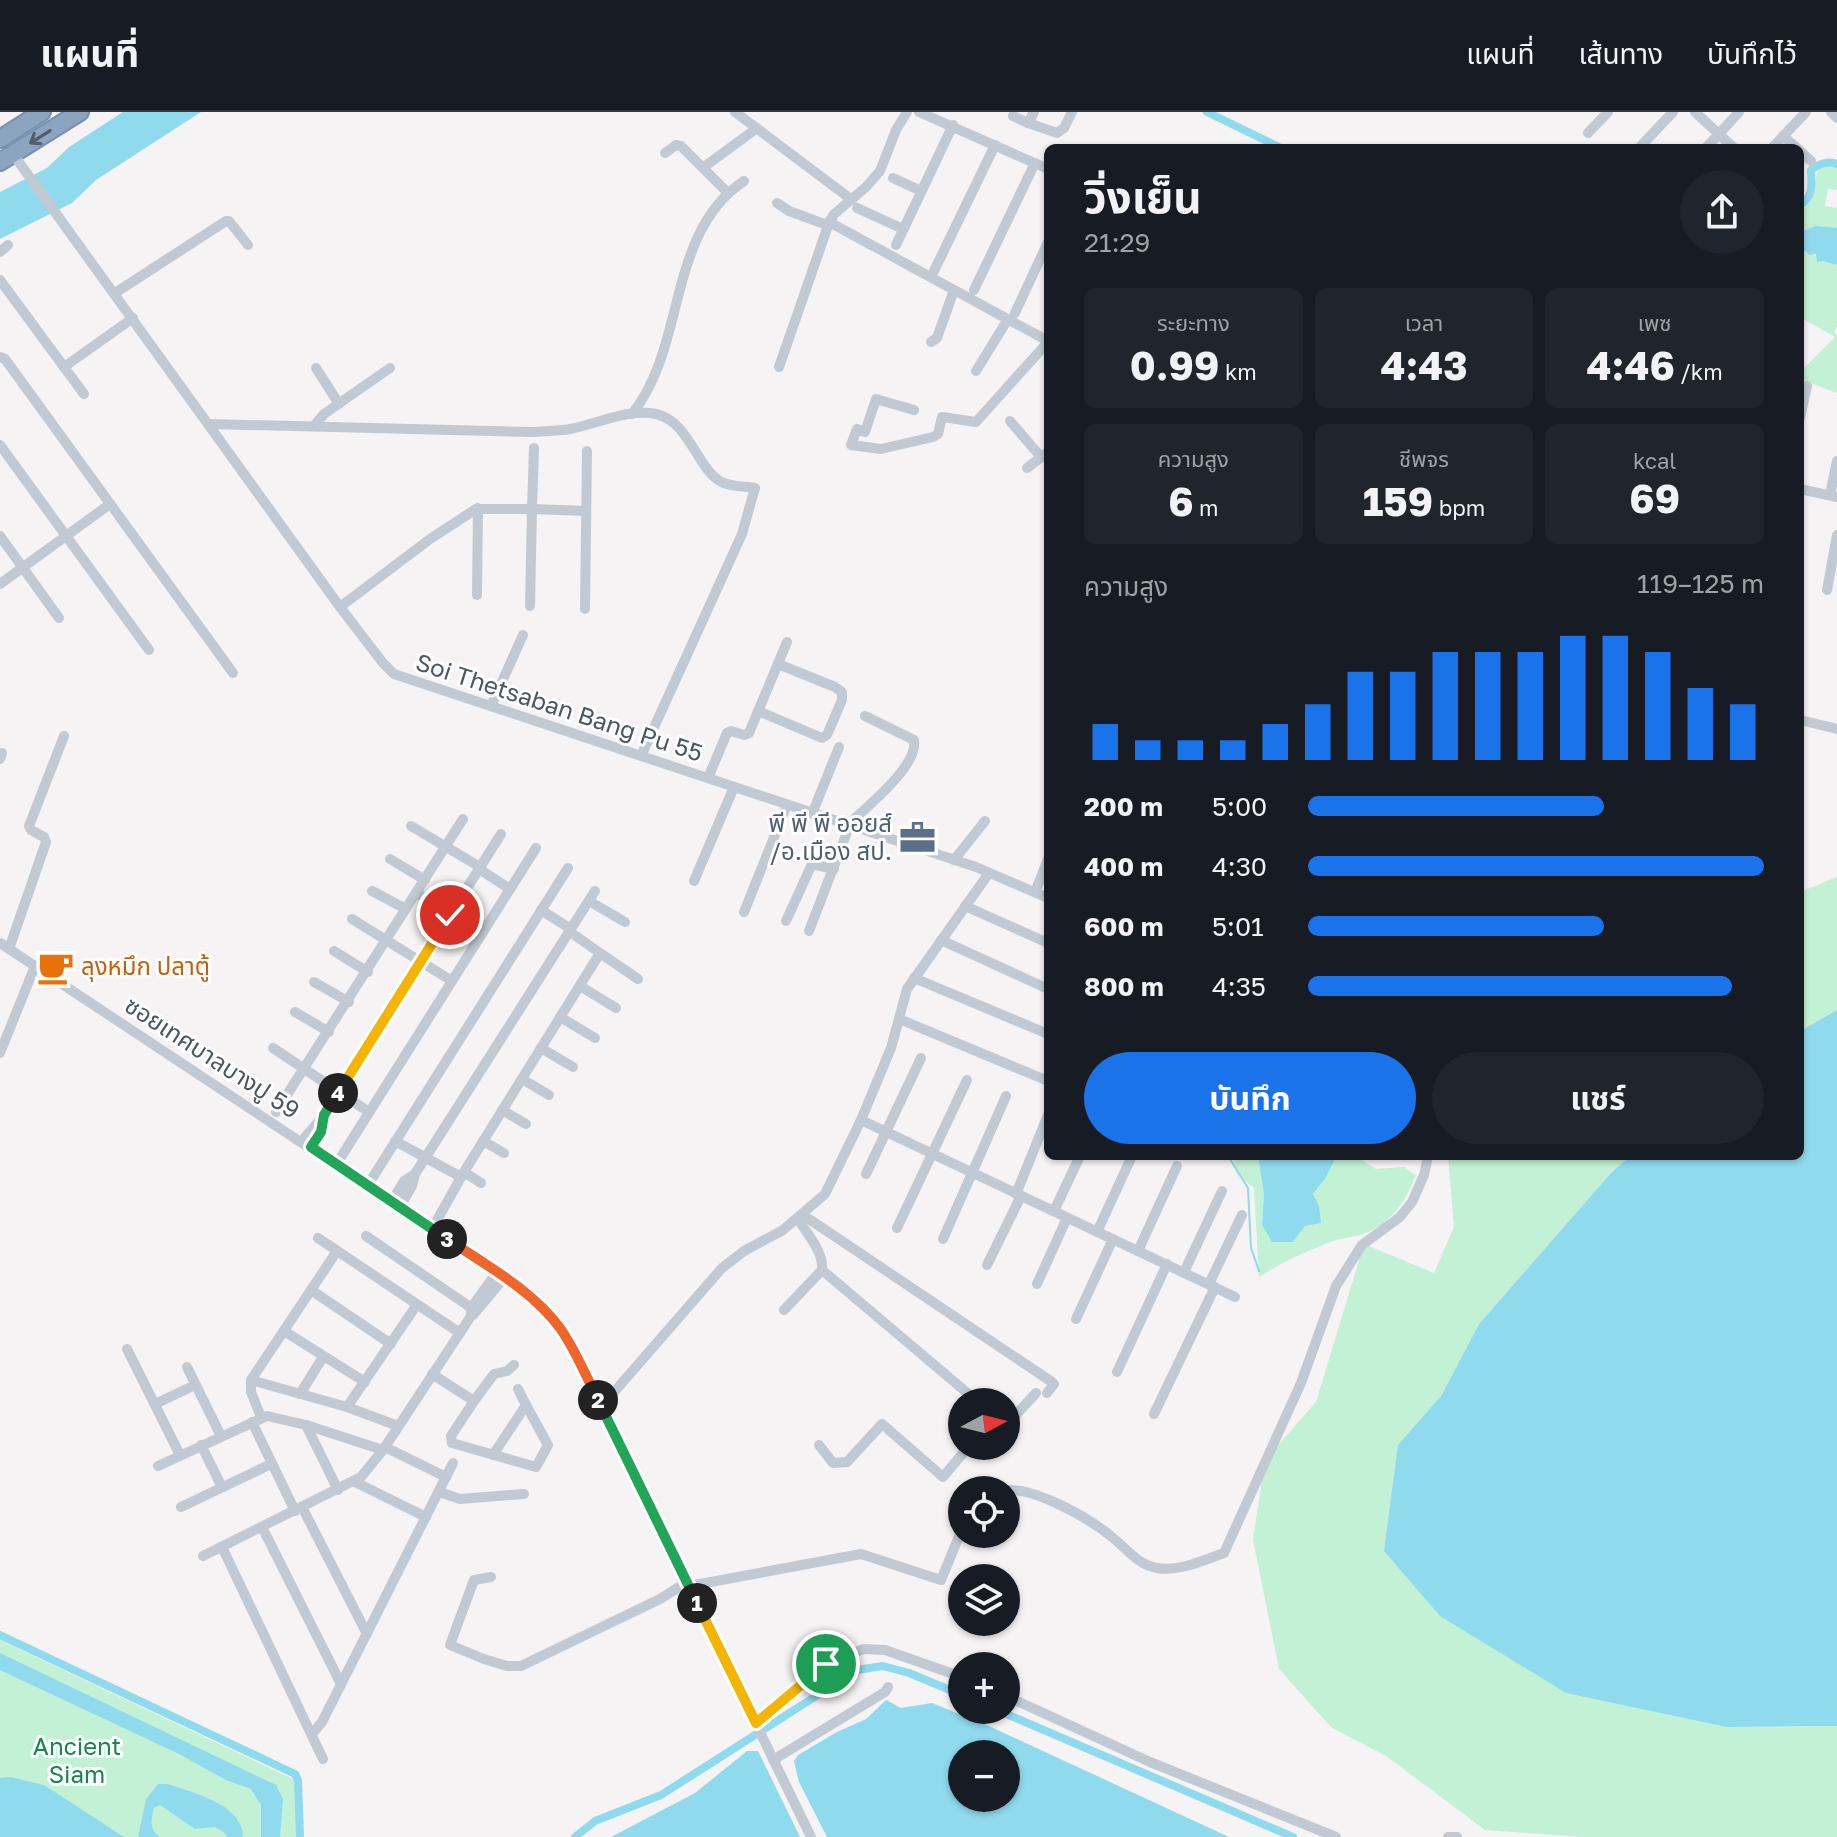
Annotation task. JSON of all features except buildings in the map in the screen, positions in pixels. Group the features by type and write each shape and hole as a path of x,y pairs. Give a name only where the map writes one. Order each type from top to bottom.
{"highway":[{"path":"0,139 42,112"},
{"path":"6,158 80,112"}],"street":[{"path":"735,112 851,200 903,229"},
{"path":"779,367 833,215 880,171 896,130 907,112"},
{"path":"919,112 932,115 1044,167"},
{"path":"1028,123 1034,112"},
{"path":"1013,116 1057,133 1064,128 1072,112"},
{"path":"1588,133 1608,112"},
{"path":"1643,144 1673,112"},
{"path":"1695,112 1730,144"},
{"path":"1710,144 1739,112"},
{"path":"1776,144 1806,112"},
{"path":"1831,112 1837,118"},
{"path":"896,245 953,125"},
{"path":"704,167 757,128"},
{"path":"1783,136 1792,144"},
{"path":"934,271 995,145"},
{"path":"665,153 679,146 728,193"},
{"path":"1804,155 1811,161"},
{"name":"Soi Thetsaban Bang Pu 55","path":"6,158 23,169 340,607 394,674 954,860 1044,896"},
{"path":"974,290 1035,163"},
{"path":"893,178 921,191"},
{"path":"632,414 646,394 656,371 700,232 728,193 744,181"},
{"path":"777,203 789,211 834,225 954,290 1011,316 1044,339"},
{"path":"115,293 226,221 248,245"},
{"path":"976,371 1011,316 1044,250"},
{"path":"0,280 84,394"},
{"path":"931,342 937,338 954,290"},
{"path":"64,367 133,318"},
{"path":"914,410 876,399 865,432 857,429 851,445 881,449 933,437 938,434 942,417 976,422 1044,346"},
{"path":"0,357 5,359 233,673"},
{"path":"316,368 339,404"},
{"path":"314,426 390,368"},
{"path":"1804,400 1807,386"},
{"path":"209,424 552,431 632,414 665,417 693,446 716,479 731,485 755,488 742,534 641,756"},
{"path":"1010,421 1044,454 1027,468"},
{"path":"0,445 149,650"},
{"path":"530,606 534,448"},
{"path":"585,609 587,451"},
{"path":"1804,490 1834,496 1837,461"},
{"path":"0,584 110,504"},
{"path":"340,607 430,539 478,508 586,511"},
{"path":"477,595 478,508"},
{"path":"1827,590 1837,535"},
{"path":"0,536 59,618"},
{"path":"491,706 523,635"},
{"path":"708,778 727,733 749,733 787,642"},
{"path":"758,711 822,738 827,735 837,712 842,700 839,690 778,664"},
{"path":"809,931 848,826 908,766 915,745 914,740 865,716"},
{"path":"1804,721 1837,729"},
{"path":"5,946 46,842 29,826 64,736"},
{"path":"812,814 839,747"},
{"path":"694,881 734,787"},
{"path":"744,912 787,805"},
{"path":"276,1112 463,819"},
{"path":"954,860 985,821"},
{"path":"411,826 510,889"},
{"path":"307,1144 501,834"},
{"path":"341,1157 536,848"},
{"path":"390,859 425,880"},
{"path":"786,921 812,864 834,869"},
{"path":"373,1177 568,868"},
{"path":"1035,892 1044,869"},
{"path":"601,1407 722,1268 744,1251 783,1230 825,1194 891,1048 907,989 989,873"},
{"path":"372,891 406,909"},
{"path":"417,893 481,935"},
{"path":"396,1204 404,1181 415,1174 426,1159 592,896 625,922"},
{"path":"965,906 1044,941"},
{"path":"541,910 638,979"},
{"path":"352,919 452,981"},
{"path":"941,940 1044,987"},
{"name":"ซอยเทศบาลบางปู 59","path":"5,946 500,1275 558,1326 574,1350 811,1837"},
{"path":"334,951 368,972"},
{"path":"437,1220 600,953"},
{"path":"0,1053 35,966"},
{"path":"914,978 1044,1032"},
{"path":"314,982 349,1002"},
{"path":"580,986 616,1008"},
{"path":"295,1012 329,1032"},
{"path":"560,1017 595,1038"},
{"path":"899,1019 1044,1079"},
{"path":"273,1048 369,1112"},
{"path":"541,1048 573,1067"},
{"path":"866,1174 921,1058"},
{"path":"522,1079 549,1095"},
{"path":"897,1228 967,1080"},
{"path":"943,1239 1006,1096"},
{"path":"502,1110 526,1124"},
{"path":"861,1120 1235,1297"},
{"path":"987,1265 1019,1195 1044,1126"},
{"path":"395,1141 426,1159 481,1183"},
{"path":"483,1141 504,1153"},
{"path":"1054,1211 1078,1160"},
{"path":"1097,1232 1130,1160"},
{"path":"1020,1491 1028,1491 1080,1517 1108,1534 1142,1564 1168,1569 1224,1553 1301,1383 1336,1286 1362,1245 1400,1217 1412,1202 1427,1160"},
{"path":"1138,1251 1177,1166"},
{"path":"1184,1272 1222,1191"},
{"path":"1154,1414 1242,1215"},
{"path":"800,1217 819,1252 822,1270 961,1388"},
{"path":"800,1217 1054,1384 1020,1412"},
{"path":"1037,1284 1067,1218"},
{"path":"366,1236 473,1312"},
{"path":"318,1238 460,1333"},
{"path":"1076,1319 1113,1239"},
{"path":"337,1251 251,1380 251,1392 256,1420 271,1464 367,1634"},
{"path":"1117,1372 1167,1264"},
{"path":"784,1310 822,1270"},
{"path":"203,1556 355,1482 384,1448 500,1275"},
{"path":"311,1290 391,1344"},
{"path":"347,1407 416,1306"},
{"path":"284,1331 365,1382"},
{"path":"127,1349 180,1455"},
{"path":"300,1394 323,1357"},
{"path":"514,1365 507,1371 494,1374 451,1440 456,1445 537,1466 548,1445 518,1389"},
{"path":"187,1367 221,1436"},
{"path":"432,1374 474,1401"},
{"path":"251,1380 347,1407 398,1426"},
{"path":"155,1404 195,1385"},
{"path":"493,1455 526,1405"},
{"path":"158,1466 256,1420 273,1416 384,1448 446,1477"},
{"path":"819,1445 833,1463 847,1462 882,1424 943,1477 957,1460"},
{"path":"306,1425 338,1490"},
{"path":"201,1445 222,1487"},
{"path":"312,1734 322,1722 453,1463"},
{"path":"181,1507 271,1464"},
{"path":"355,1482 426,1517"},
{"path":"439,1492 460,1499 524,1494"},
{"path":"262,1527 341,1684"},
{"path":"222,1547 323,1759"},
{"path":"491,1577 474,1580 450,1645 484,1659 516,1667 688,1584 861,1554 941,1580 954,1548"},
{"path":"757,1726 816,1670 863,1649 877,1648 900,1654 948,1672"},
{"path":"773,1760 885,1692 888,1687"},
{"path":"1020,1702 1150,1762 1336,1837"},
{"path":"1448,1837 1457,1837"}],"green space":[{"path":"1837,166 1837,190 1828,189 1825,206 1837,208 1837,228 1816,227 1804,231 1804,209 1812,198 1819,168"},
{"path":"1804,252 1837,265 1837,326 1834,332 1837,335 1837,393 1804,381 1804,368 1835,337 1804,320"},
{"path":"1837,877 1837,1010 1804,1029 1804,890"},
{"path":"1233,1160 1259,1160 1264,1194 1262,1225 1305,1225 1319,1206 1313,1195 1335,1160 1361,1160 1376,1169 1404,1167 1416,1175 1402,1202 1389,1218 1373,1230 1333,1241 1259,1277 1254,1188 1237,1174"},
{"path":"1448,1160 1626,1160 1479,1324 1441,1396 1399,1445 1727,1727 1837,1726 1837,1837 1583,1837 1485,1830 1386,1756 1332,1728 1279,1669 1253,1540 1265,1460 1316,1402 1364,1244 1434,1273 1454,1227"},
{"name":"Ancient Siam","path":"0,1640 295,1780 296,1837 0,1837"}],"water":[{"path":"123,112 201,112 96,180 72,203 0,239 0,192 47,168 69,147"},
{"path":"1816,226 1837,228 1837,265 1817,262 1816,254 1804,252 1804,230"},
{"path":"1837,1010 1837,1726 1727,1727 1566,1693 1440,1616 1384,1551 1398,1445 1441,1396 1479,1324 1626,1160 1804,1160 1804,1029"},
{"path":"1259,1160 1335,1160 1313,1194 1319,1206 1321,1223 1305,1226 1293,1242 1272,1242 1262,1225 1264,1194"},
{"path":"0,1653 276,1785 283,1799 280,1837 261,1837 261,1805 251,1789 226,1780 179,1754 0,1670"},
{"path":"886,1700 901,1708 932,1703 948,1709 948,1724 984,1724 1019,1740 948,1740 948,1812 1020,1812 1020,1740 1229,1837 827,1837 799,1782 794,1761 798,1755 866,1719"},
{"path":"747,1751 758,1751 800,1837 611,1837 695,1793"},
{"path":"10,1777 44,1785 124,1837 0,1837 0,1778"},
{"path":"158,1784 190,1791 226,1808 241,1826 243,1837 227,1837 215,1827 195,1829 160,1805 154,1808 152,1827 160,1837 138,1837 146,1799"}],"waterway":[{"path":"1207,112 1273,144"},
{"path":"1804,202 1811,186 1811,170 1823,163 1837,164"},
{"path":"1230,1160 1248,1188 1251,1248 1259,1271"},
{"path":"0,1635 295,1774 298,1780 300,1837"},
{"path":"575,1837 595,1821 661,1795 857,1670 883,1666 948,1689"},
{"path":"1020,1720 1293,1837"}],"place":[{"name":"พี พี พี ออยส์ /อ.เมือง สป.","path":"918,838"},
{"name":"ลุงหมึก ปลาตู้","path":"55,967"}],"route":[{"path":"450,915 324,1115 321,1132 311,1147 497,1272 545,1311 558,1326 574,1350 756,1723 826,1664"}]}
